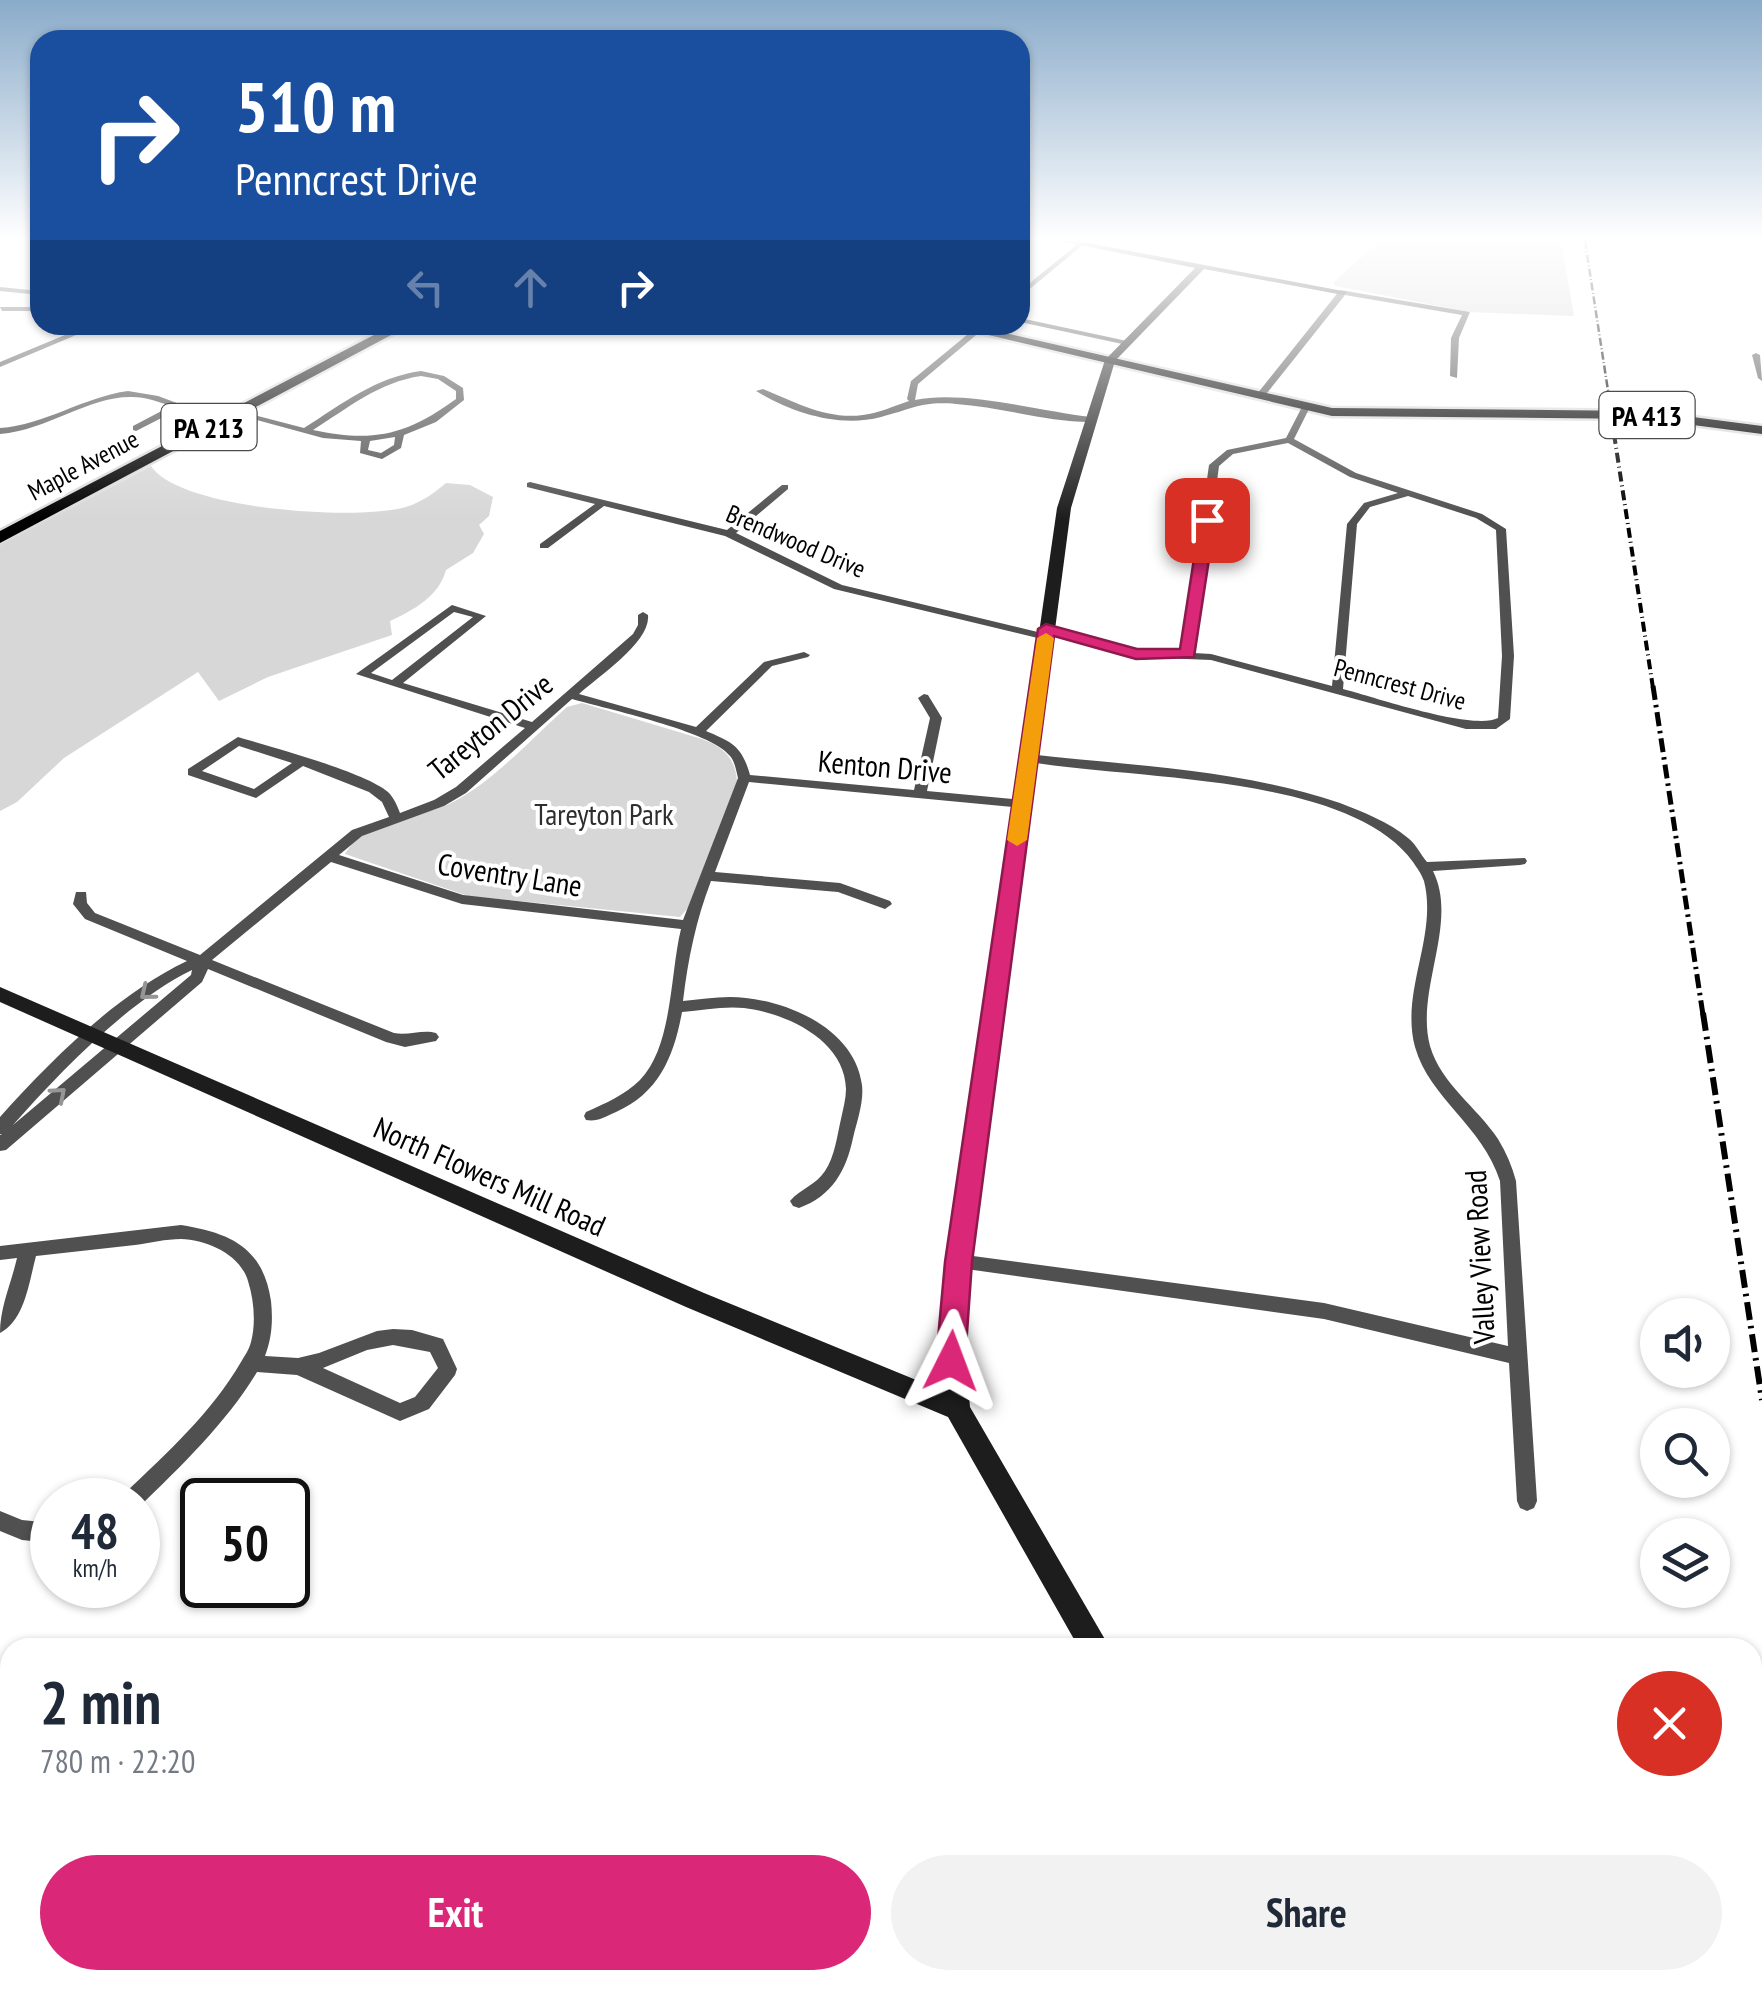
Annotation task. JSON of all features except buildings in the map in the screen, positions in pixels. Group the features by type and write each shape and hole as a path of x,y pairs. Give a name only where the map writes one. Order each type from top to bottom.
{"main road":[{"path":"1090,1638 957,1409 951,1361 958,1262 1064,508 1110,360 1136,334"},
{"name":"Maple Avenue","path":"5,531 384,335"},
{"name":"PA 413","path":"1008,335 1306,407 1346,413 1647,415 1760,427"},
{"name":"North Flowers Mill Road","path":"0,994 695,1300 957,1409"}],"street":[{"path":"1084,334 1127,343"},
{"path":"1260,396 1310,334"},
{"path":"1454,376 1457,334"},
{"path":"0,362 62,335"},
{"path":"0,362 70,335"},
{"path":"910,400 914,383 972,335"},
{"path":"1756,355 1762,378"},
{"path":"235,413 307,430 366,441 363,451 382,456 398,446 400,436 453,407 461,396 458,388 430,375 401,375 307,430"},
{"path":"760,391 816,416 838,420 872,417 910,400 970,402 1091,420"},
{"path":"0,431 22,429 120,395 138,395 197,412"},
{"path":"136,428 178,406"},
{"path":"1188,654 1216,460 1230,452 1288,440 1306,407"},
{"name":"Penncrest Drive","path":"1046,633 1136,654 1188,654 1466,726 1496,725 1508,715 1502,532 1487,519 1336,468 1288,440"},
{"name":"Brendwood Drive","path":"530,485 729,534 838,587 1046,633"},
{"path":"729,534 786,486"},
{"path":"1337,691 1352,524 1367,505 1407,493"},
{"path":"544,546 602,503"},
{"path":"395,683 482,616 452,608 362,674 535,727"},
{"name":"Tareyton Drive","path":"0,1128 41,1082 178,968 204,960 357,833 449,798 638,636 644,625 643,615"},
{"path":"698,732 758,670 773,661 804,655"},
{"path":"572,695 698,732 735,752 744,778 689,924 678,966 671,1042 642,1086 616,1108 592,1116"},
{"path":"920,794 936,718 924,698"},
{"path":"300,763 256,794 192,772 238,741 300,763 381,792 395,816"},
{"path":"1028,758 1240,782 1332,804 1394,832 1425,867 1520,861"},
{"name":"Kenton Drive","path":"744,778 1022,804"},
{"name":"Coventry Lane","path":"328,856 462,899 689,924"},
{"name":"Valley View Road","path":"958,1262 1324,1311 1517,1356 1503,1163 1489,1136 1459,1102 1423,1049 1422,1013 1432,906 1432,885 1425,867"},
{"path":"708,876 840,888 885,904"},
{"path":"80,895 80,904 90,916 391,1038 405,1041 431,1037"},
{"name":"Tareyton Drive","path":"0,1145 197,978 204,960"},
{"path":"676,1007 730,1002 762,1006 818,1030 847,1060 853,1098 836,1169 820,1192 799,1202"},
{"path":"0,1252 181,1232 208,1236 238,1250 255,1268 262,1302 260,1346 178,1455 154,1478"},
{"path":"0,1325 16,1302 29,1248"},
{"path":"250,1363 298,1366 400,1412 422,1403 448,1369 436,1345 394,1334 298,1366"},
{"path":"1517,1356 1527,1501"},
{"path":"0,1520 30,1531"}],"green space":[{"path":"151,466 168,481 196,493 232,502 312,512 350,513 406,507 446,483 470,485 493,497 489,516 479,525 484,534 473,553 446,570 438,587 424,601 390,621 392,635 268,677 219,701 198,672 64,758 17,802 0,811 0,545"},
{"name":"Tareyton Park","path":"582,703 702,739 722,749 734,765 737,781 688,908 680,917 468,896 345,854 354,842 380,826 442,807 470,792 567,707"}],"railway":[{"path":"1599,334 1615,436"},
{"path":"1614,434 1653,688"},
{"path":"1653,686 1703,1015"},
{"path":"1703,1013 1762,1400"}],"slow traffic":[{"path":"1017,840 1046,638"}],"route":[{"path":"951,1361 958,1262 994,1029 1046,629 1136,654 1188,654 1207,520"}]}
